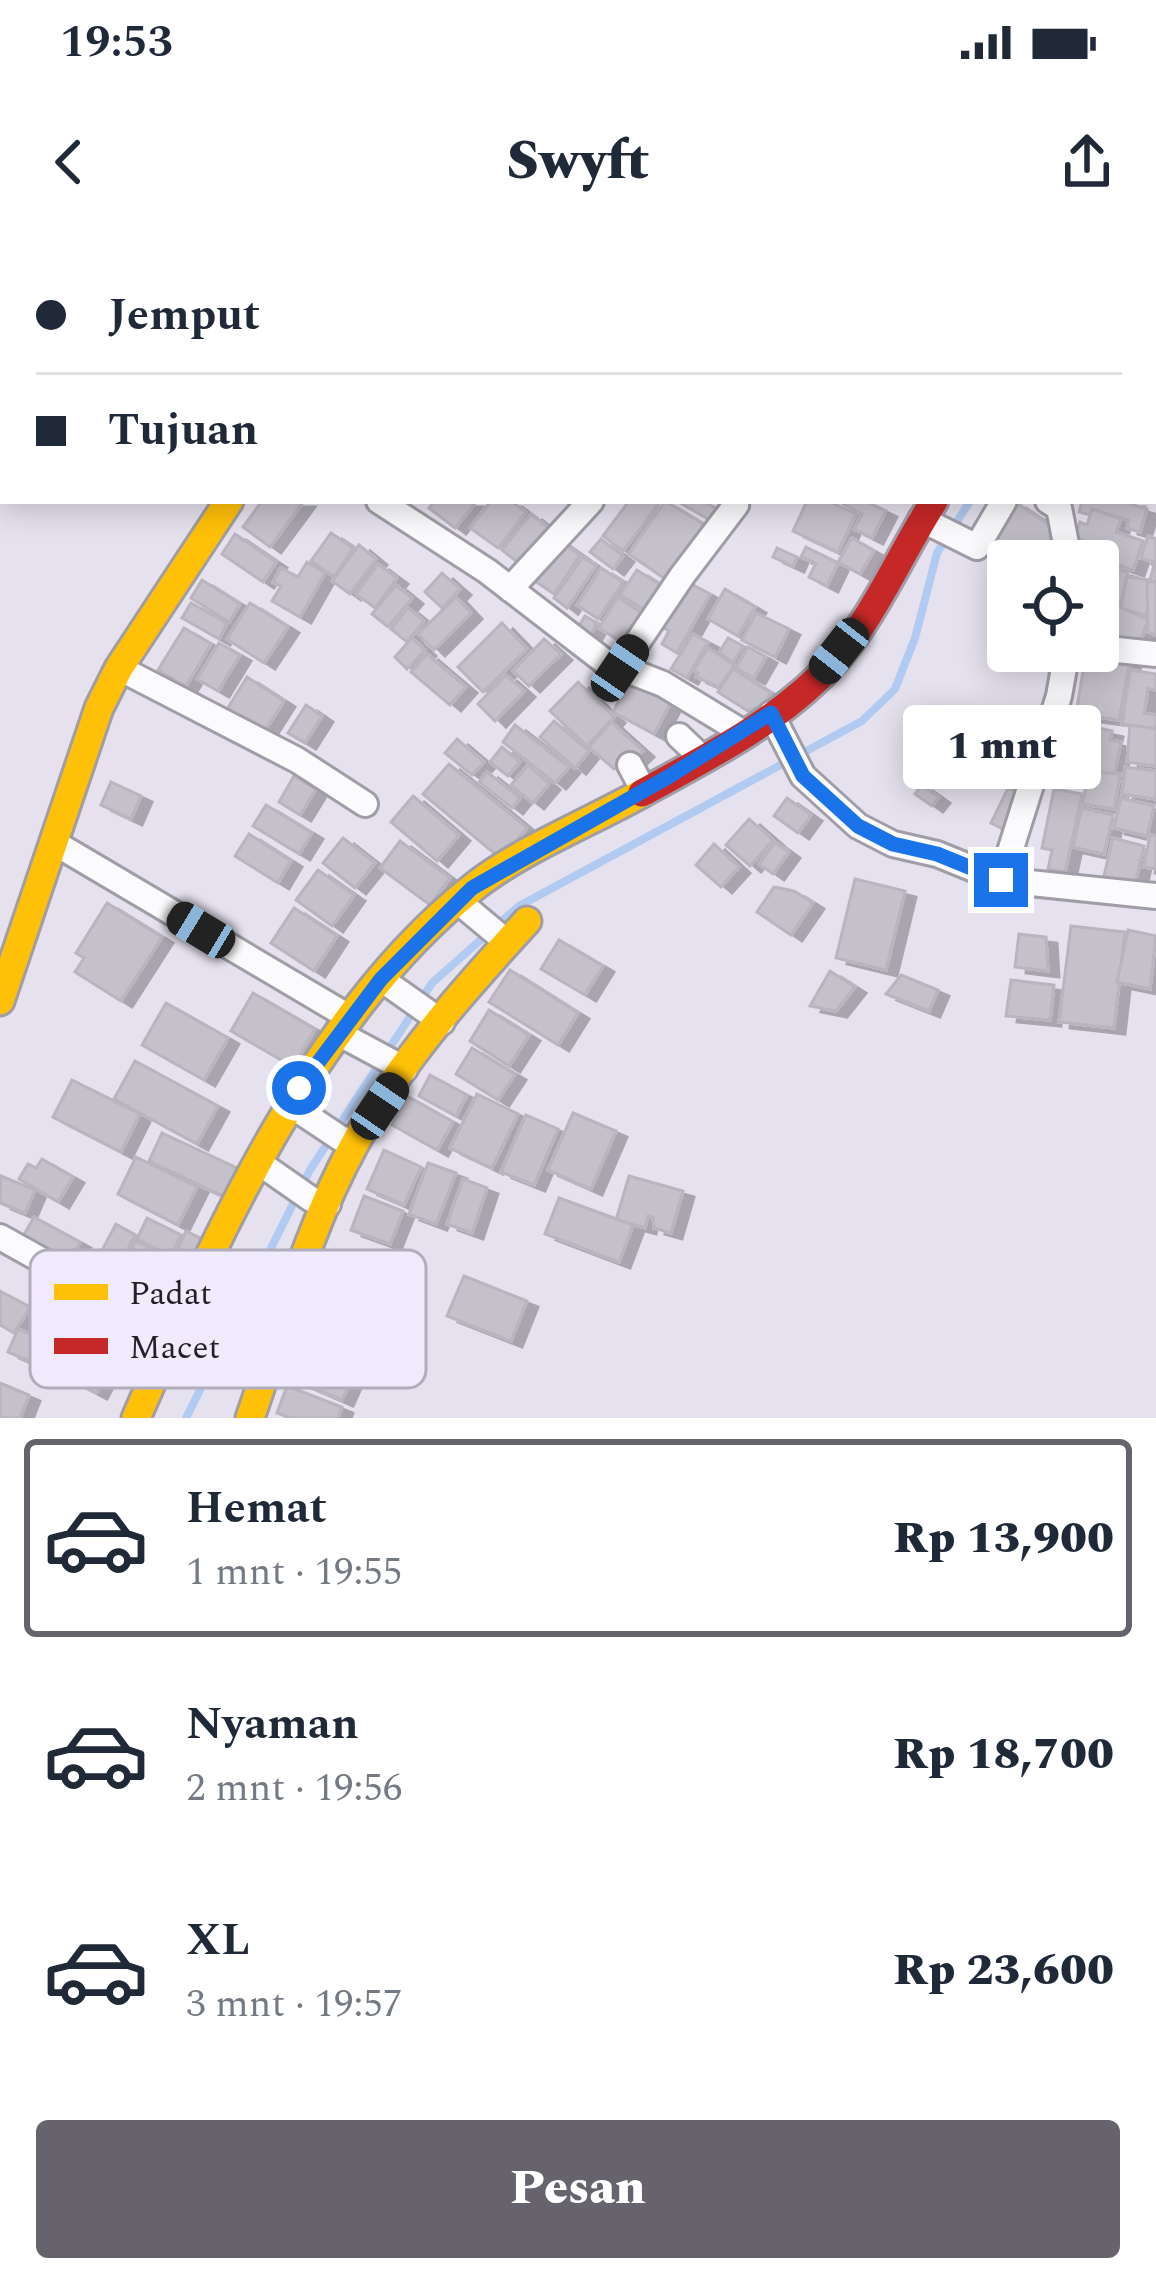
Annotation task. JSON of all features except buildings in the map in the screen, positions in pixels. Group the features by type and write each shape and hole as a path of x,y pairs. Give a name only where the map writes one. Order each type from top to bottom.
{"main road":[{"path":"0,1001 99,708 119,668 227,504"},
{"path":"210,1250 348,1031 387,983 466,907 472,888 772,718 817,680 930,515"},
{"path":"304,1250 319,1202 348,1140 434,1016 503,939 526,921"},
{"path":"250,1418 260,1388"}],"street":[{"path":"383,504 510,589 604,661 663,684 742,732"},
{"path":"510,589 588,504"},
{"path":"620,668 735,504"},
{"path":"930,515 977,547 1002,504"},
{"path":"1053,504 1059,508 1067,540"},
{"path":"1119,650 1156,654"},
{"path":"119,668 297,760 365,804"},
{"path":"1001,880 1063,672"},
{"path":"772,718 803,776 858,826 893,844 937,854 1001,880 1156,896"},
{"path":"679,736 701,757"},
{"path":"630,765 644,791"},
{"path":"53,842 400,1066"},
{"path":"466,907 503,939"},
{"path":"387,983 434,1016"},
{"path":"298,1110 348,1140"},
{"path":"264,1165 319,1202"},
{"path":"0,1237 30,1254"}],"waterway":[{"path":"270,1250 310,1170 432,983 519,906 862,721 895,689 915,638 937,553 968,504"},
{"path":"186,1418 201,1388"}],"traffic: slow":[{"path":"0,1001 99,708 119,668 227,504"},
{"path":"213,1250 319,1061 366,996 418,937 493,873 642,793"},
{"path":"307,1250 337,1177 372,1114 456,1000 527,921"},
{"path":"136,1418 150,1388"},
{"path":"250,1418 260,1388"}],"traffic: jam":[{"path":"642,793 765,721 829,667 872,608 932,504"}],"route":[{"path":"299,1088 381,979 472,888 771,713 803,776 858,826 893,844 937,854 1001,880"}]}
